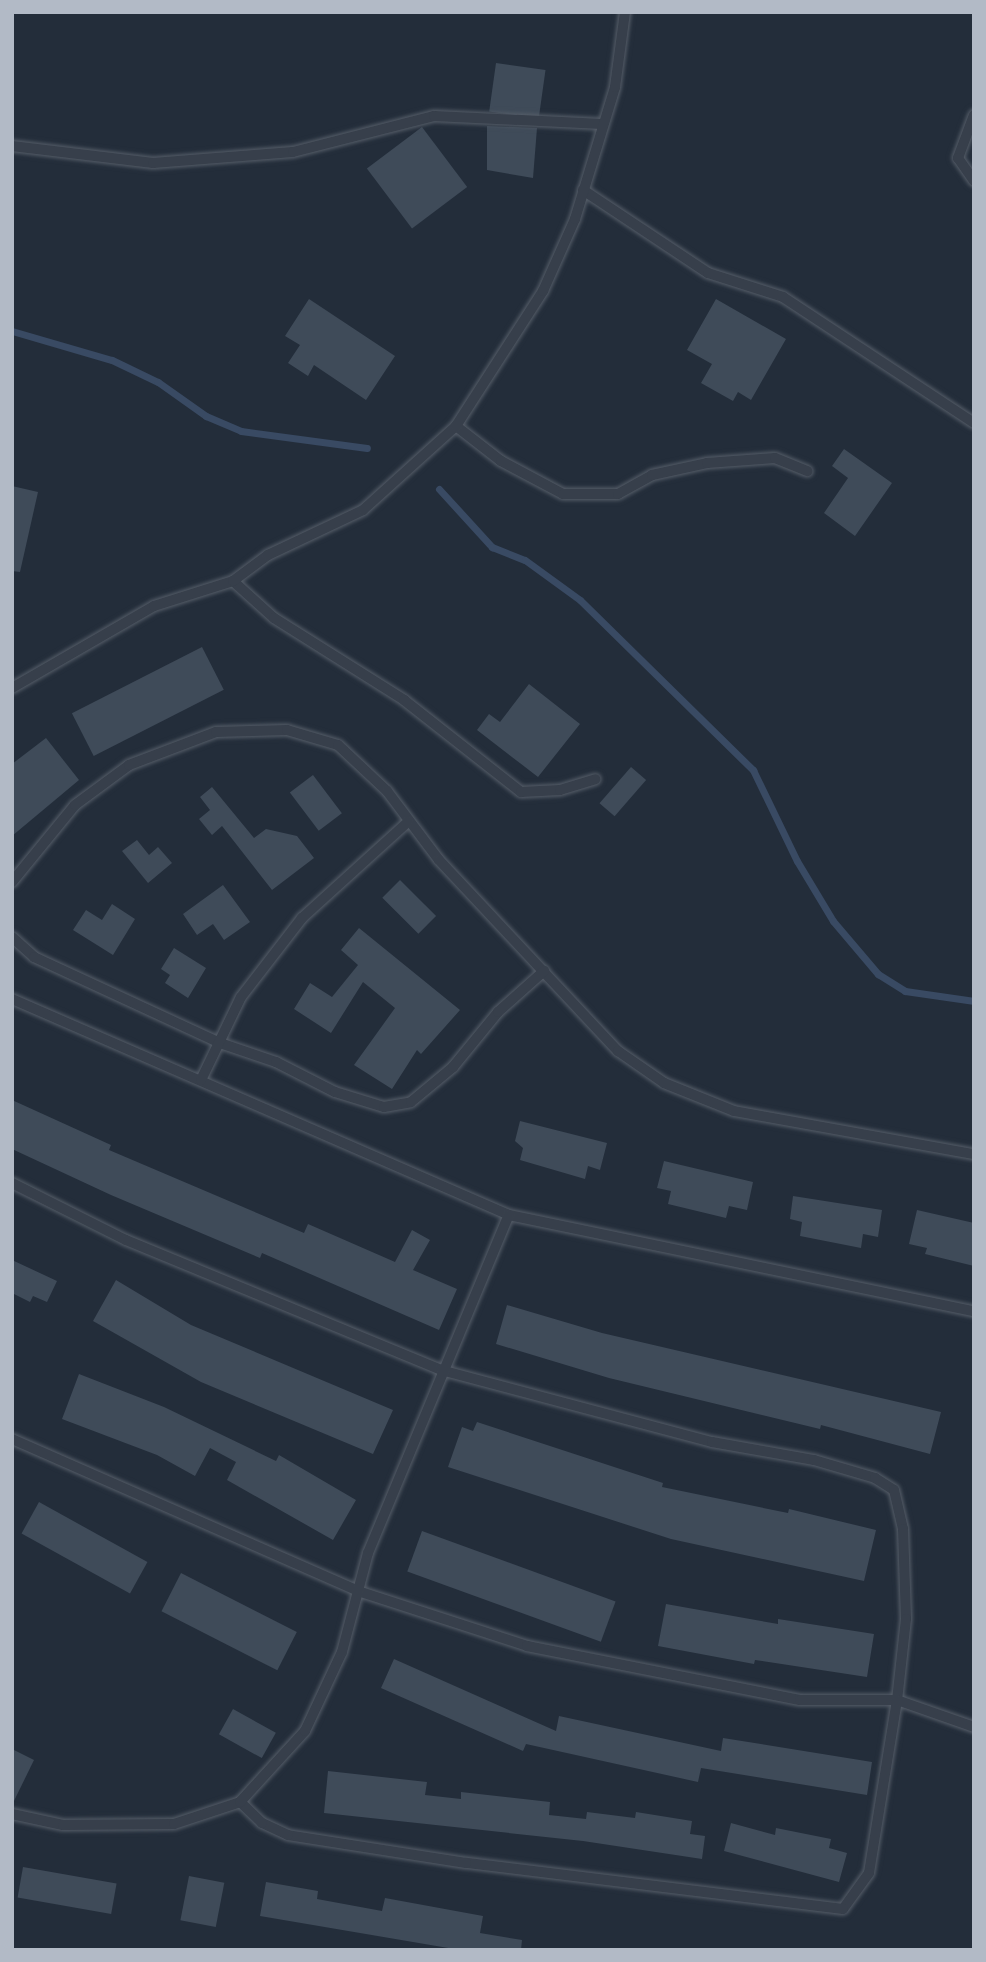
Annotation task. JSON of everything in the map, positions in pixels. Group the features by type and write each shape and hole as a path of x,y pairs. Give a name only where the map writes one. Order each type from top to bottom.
{"lane":[{"path":"12,688 154,606 233,581 268,555 363,510 456,426 543,291 583,190 615,87 625,12"},
{"path":"974,115 958,158 974,181"},
{"path":"12,146 153,163 293,152 434,116 602,124"},
{"path":"583,190 708,273 783,297 974,423"},
{"path":"456,426 501,461 563,494 618,495 652,475 707,463 775,458 808,471"},
{"path":"233,581 274,618 404,701 521,792 560,790 595,779"},
{"path":"12,882 32,852 86,797 129,765 216,732 286,730 338,745 387,791 439,860 618,1052 664,1083 734,1111 974,1154"},
{"path":"201,1080 241,997 302,918 410,821"},
{"path":"12,937 34,957 220,1043 384,1107 411,1102 453,1067 498,1012 544,971"},
{"path":"12,999 509,1215 974,1311"},
{"path":"12,1183 126,1240 441,1370 712,1442 814,1460 875,1478 894,1489 903,1529 906,1619 897,1700 869,1873 843,1909 466,1863 288,1835 262,1823 240,1802"},
{"path":"12,1814 64,1825 174,1824 240,1802 305,1731 342,1652 368,1553 441,1370 509,1215"},
{"path":"12,1439 358,1591 541,1648 800,1700 897,1700 974,1727"}],"building":[{"path":"496,63 546,70 539,118 489,112"},
{"path":"487,126 537,128 533,178 487,170"},
{"path":"422,127 467,187 412,228 367,169"},
{"path":"309,299 395,356 366,400 314,365 308,376 288,363 300,345 285,336"},
{"path":"716,299 786,339 751,400 738,392 733,401 701,383 712,364 687,350"},
{"path":"844,449 892,483 855,536 824,513 848,478 832,466"},
{"path":"12,486 38,492 20,572 12,571"},
{"path":"202,647 224,690 94,756 72,713"},
{"path":"529,684 580,724 538,777 477,730 489,714 500,722"},
{"path":"46,738 79,780 12,836 12,764"},
{"path":"631,767 646,780 615,816 600,803"},
{"path":"313,775 342,813 319,831 290,792"},
{"path":"212,787 254,838 266,829 297,836 314,858 272,890 222,826 212,835 199,819 210,810 200,797"},
{"path":"137,840 149,855 158,847 172,863 148,883 122,851"},
{"path":"400,880 436,916 418,934 382,898"},
{"path":"223,885 250,922 224,940 213,924 197,935 183,914"},
{"path":"112,904 135,919 113,955 73,930 86,910 102,920"},
{"path":"359,928 460,1010 421,1054 417,1050 392,1089 354,1065 395,1008 363,982 331,1033 294,1009 310,983 332,997 358,965 341,950"},
{"path":"174,948 206,968 188,998 165,983 170,975 161,969"},
{"path":"12,1100 111,1145 109,1150 304,1233 308,1224 395,1262 412,1230 430,1240 413,1270 457,1289 439,1330 262,1253 260,1258 111,1195 12,1149"},
{"path":"520,1121 607,1143 600,1170 588,1166 585,1179 520,1160 523,1148 515,1141"},
{"path":"664,1161 753,1182 747,1210 729,1206 726,1218 668,1204 671,1191 657,1188"},
{"path":"793,1196 882,1210 878,1237 863,1234 861,1248 800,1236 802,1222 790,1219"},
{"path":"917,1210 974,1223 974,1266 925,1254 927,1248 909,1244"},
{"path":"12,1260 57,1281 47,1302 33,1296 30,1302 12,1293"},
{"path":"116,1280 191,1325 393,1410 373,1454 201,1382 93,1321"},
{"path":"507,1305 602,1333 941,1412 930,1454 821,1425 820,1429 609,1378 496,1344"},
{"path":"79,1374 164,1407 276,1461 279,1455 356,1500 333,1540 227,1480 236,1462 210,1448 195,1476 157,1455 62,1419"},
{"path":"477,1422 663,1483 662,1487 788,1513 789,1509 876,1530 864,1581 671,1539 448,1467 462,1427 473,1431"},
{"path":"39,1502 147,1562 130,1594 22,1533"},
{"path":"422,1531 616,1601 601,1642 407,1571"},
{"path":"181,1573 297,1632 277,1670 161,1611"},
{"path":"666,1604 778,1624 778,1619 874,1634 867,1677 755,1660 754,1664 658,1646"},
{"path":"394,1659 556,1731 559,1716 721,1751 723,1738 872,1762 867,1795 701,1768 698,1782 526,1744 523,1751 381,1688"},
{"path":"233,1709 276,1733 262,1758 219,1734"},
{"path":"12,1749 34,1760 12,1805"},
{"path":"328,1771 427,1782 425,1795 461,1799 461,1792 550,1802 549,1815 586,1819 587,1812 635,1818 636,1812 692,1821 690,1834 705,1836 702,1859 583,1841 324,1813"},
{"path":"731,1823 775,1835 776,1828 831,1839 829,1848 847,1853 839,1882 724,1851"},
{"path":"23,1867 117,1883 111,1914 18,1898"},
{"path":"189,1876 224,1883 216,1927 180,1920"},
{"path":"266,1882 318,1891 317,1899 382,1911 385,1898 483,1916 480,1933 522,1940 521,1950 460,1950 260,1916"}],"waterway":[{"path":"12,331 112,360 158,382 206,416 241,431 367,448"},
{"path":"439,489 492,547 525,560 580,600 753,770 797,861 833,921 878,974 905,991 974,1001"}]}
